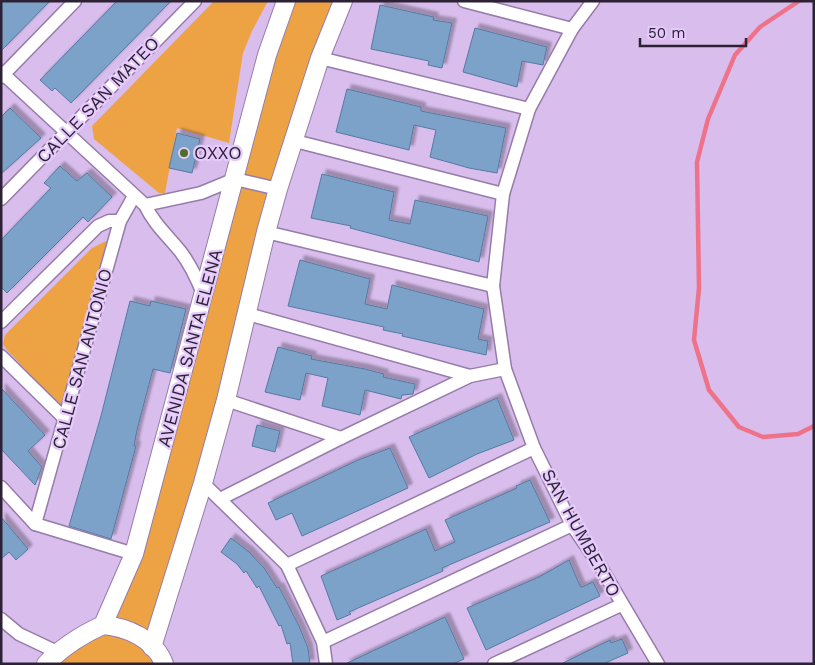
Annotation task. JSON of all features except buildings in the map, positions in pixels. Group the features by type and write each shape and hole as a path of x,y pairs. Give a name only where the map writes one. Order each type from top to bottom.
{"street":[{"path":"75,1 2,74 145,205 154,224 181,252 194,273 204,296"},
{"name":"CALLE SAN MATEO","path":"1,199 195,1"},
{"name":"AVENIDA SANTA ELENA","path":"103,625 134,554 267,55 286,1"},
{"path":"152,647 203,483 226,400 278,189 295,141 320,58 342,1"},
{"path":"464,1 572,29"},
{"name":"SAN HUMBERTO","path":"592,1 572,29 529,109 503,194 493,286 505,369 534,448 572,526 600,566 658,664"},
{"path":"320,58 529,109"},
{"path":"295,141 503,194"},
{"path":"145,205 201,193 235,179 278,189"},
{"name":"CALLE SAN ANTONIO","path":"35,524 120,220 134,196"},
{"path":"1,322 98,226 109,221 120,220"},
{"path":"266,232 493,286"},
{"path":"248,314 470,376"},
{"path":"1,356 65,419"},
{"path":"220,499 470,376 505,369"},
{"path":"226,400 341,438"},
{"path":"287,565 534,448"},
{"path":"203,483 287,565 323,642 326,664"},
{"path":"1,487 35,524 134,554"},
{"path":"323,642 572,526"},
{"path":"494,664 621,604"},
{"path":"1,620 52,658 79,636 103,625 123,627 138,634 152,647 164,664"}],"shaded area":[{"path":"214,1 268,1 243,53 229,143 177,128 165,193 159,193 94,139 92,126"},
{"path":"286,1 343,1 320,58 152,647 164,664 46,664 103,625 134,554"},
{"path":"106,241 109,244 67,402 61,406 7,350 3,344 5,335 92,248"}],"waterway":[{"path":"799,1 760,27 735,55 708,119 697,162 699,288 694,340 709,390 739,427 763,437 798,434 814,426"}],"place":[{"name":"OXXO","path":"184,153"}]}
